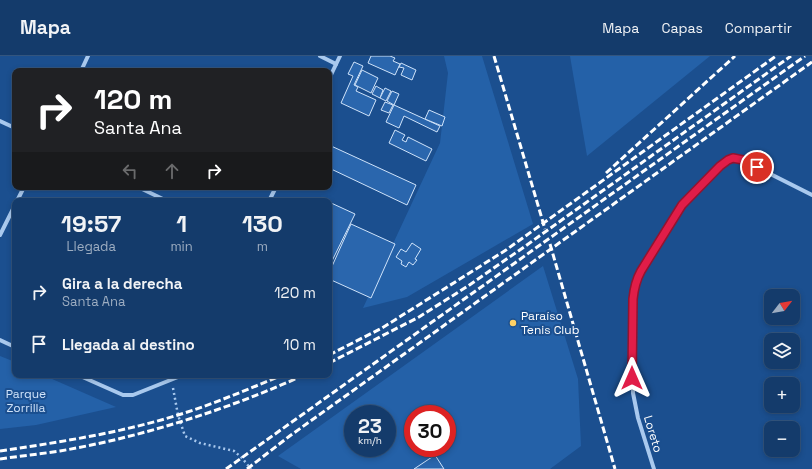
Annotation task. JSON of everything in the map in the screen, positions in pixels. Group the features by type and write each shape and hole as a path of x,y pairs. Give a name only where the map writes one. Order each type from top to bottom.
{"street":[{"path":"82,68 88,56"},
{"path":"320,56 336,64"},
{"path":"332,72 340,56"},
{"path":"0,121 12,127"},
{"name":"Loreto","path":"654,469 632,393 634,290 639,275 682,205 720,166 728,160 739,159 812,195"},
{"path":"144,190 161,198"},
{"path":"0,236 12,211"},
{"path":"0,340 12,346"},
{"path":"85,378 123,395 133,395 176,378"}],"path":[{"path":"171,380 178,415 185,436 200,443 234,451 251,469"}],"green space":[{"path":"444,56 482,56 533,224 407,297 363,308 440,143 448,73"},
{"path":"570,56 710,56 587,156"},
{"name":"Paraíso Tenis Club","path":"543,266 578,379 581,446 550,469 301,469 278,456 344,409 344,457 396,457 396,405 349,405"},
{"name":"Parque Zorrilla","path":"0,356 12,361 12,378 50,378 116,407 36,425 0,429"}],"building":[{"path":"371,56 390,56 395,58 393,61 400,64 395,75 368,63"},
{"path":"354,62 363,66 354,85 358,87 356,91 376,100 369,116 341,103 353,76 348,74"},
{"path":"401,63 416,70 412,80 401,75 404,68 399,67"},
{"path":"362,70 378,78 371,93 355,85"},
{"path":"376,86 383,90 380,98 372,94"},
{"path":"385,88 391,91 386,101 380,98"},
{"path":"392,91 399,94 394,105 387,101"},
{"path":"385,102 393,105 389,113 381,110"},
{"path":"394,105 440,126 437,132 404,116 399,128 386,122"},
{"path":"429,110 445,117 442,126 425,119"},
{"path":"395,130 405,135 402,140 406,142 408,137 432,149 426,161 389,143"},
{"path":"332,146 416,185 407,205 332,169"},
{"path":"332,203 355,214 332,261"},
{"path":"351,224 395,244 371,298 332,280 332,266"},
{"path":"412,243 421,249 415,259 417,260 413,265 409,262 406,267 401,264 402,261 396,257 401,249 406,252"},
{"path":"432,457 436,457 444,469 414,469"}],"railway":[{"path":"494,56 545,229"},
{"path":"606,173 735,56"},
{"path":"332,353 382,328 506,250 776,56"},
{"path":"332,361 419,317 468,286 791,56"},
{"path":"226,469 805,56"},
{"path":"247,469 291,435 812,62"},
{"path":"550,244 615,469"},
{"path":"0,451 134,427 205,406 276,378"},
{"path":"0,459 60,451 153,430 246,399 297,378"}],"place":[{"name":"Paraíso Tenis Club","path":"513,323"}],"route":[{"path":"632,378 633,299 637,278 641,271 682,205 720,166 733,158 743,160 757,167"}]}
